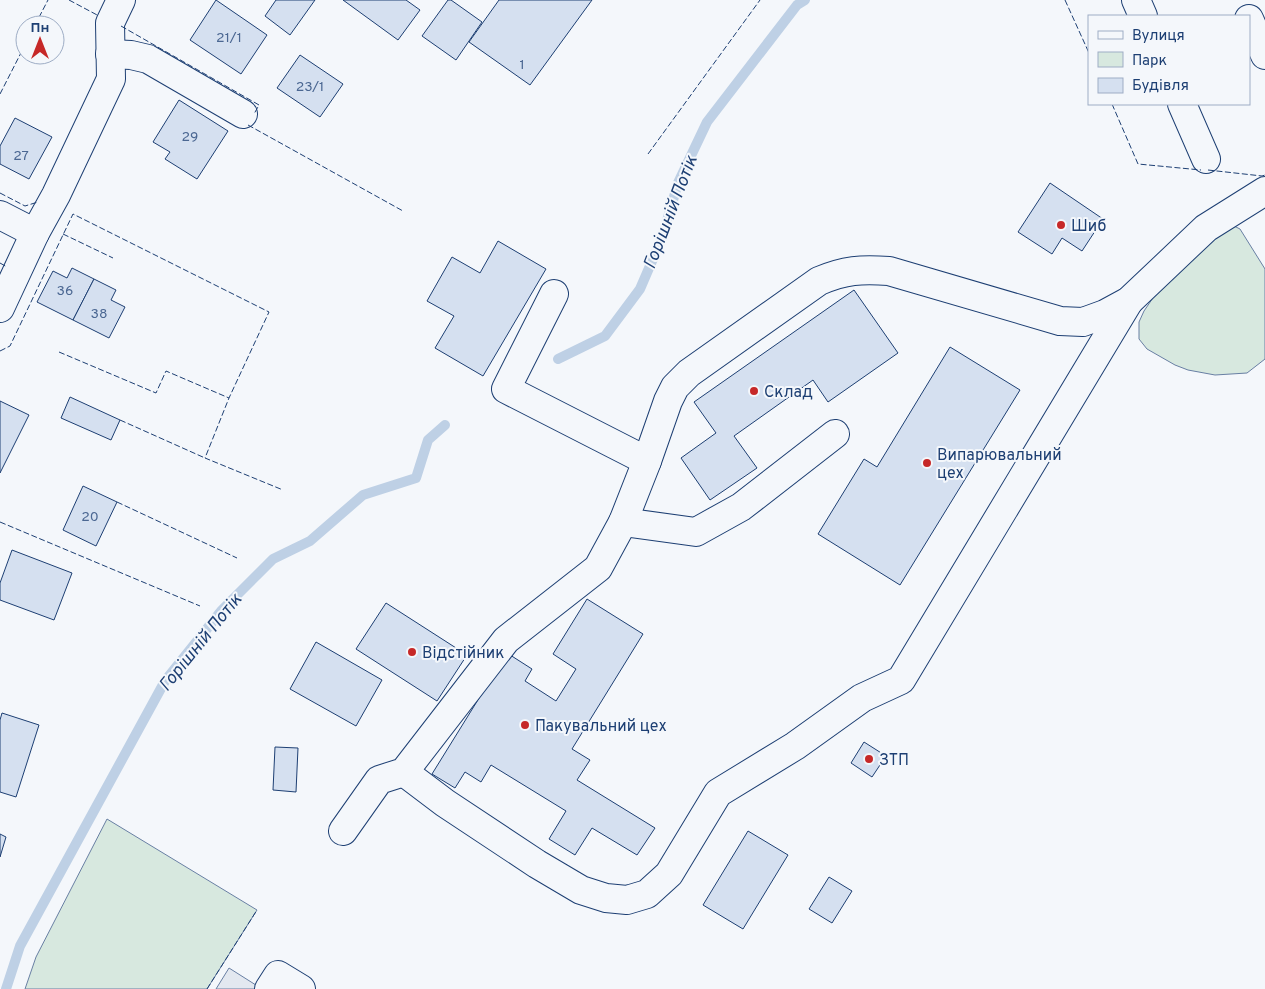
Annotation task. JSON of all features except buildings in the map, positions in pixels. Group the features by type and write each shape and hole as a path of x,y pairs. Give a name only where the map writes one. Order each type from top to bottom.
{"street":[{"path":"0,308 111,79 110,23 121,0"},
{"path":"1136,0 1143,15"},
{"path":"1240,0 1247,15"},
{"path":"1250,22 1265,55"},
{"path":"110,54 131,55 148,59 243,114"},
{"path":"1182,105 1206,159"},
{"path":"343,831 379,780 404,772 506,640 598,568 623,522 668,401 676,387 689,373 819,281 838,273 864,269 889,271 1060,321 1083,322 1106,314 1129,301 1206,228 1228,212 1265,191"},
{"path":"0,215 35,233"},
{"path":"554,294 506,389 647,461"},
{"path":"404,772 445,803 537,864 581,890 606,898 627,900 647,894 669,874 718,793 796,746 862,698 901,680 1129,301"},
{"path":"623,522 696,532 741,507 835,434"},
{"path":"269,989 278,975 301,989"}],"green space":[{"path":"1232,225 1240,229 1265,269 1265,359 1247,373 1215,375 1188,370 1147,349 1139,339 1139,322 1157,292 1221,230"},
{"path":"107,819 257,910 207,989 25,989 36,957"}],"shaded area":[{"path":"229,968 259,987 257,989 216,989"}],"waterway":[{"name":"Горішній Потік","path":"558,359 605,336 640,289 662,238 678,183 707,122 797,5 805,0"},
{"name":"Горішній Потік","path":"6,989 20,946 165,681 222,610 273,559 310,541 363,495 416,478 428,440 445,425"}],"fence":[{"path":"40,15 48,0"},
{"path":"69,0 99,16"},
{"path":"648,154 760,0"},
{"path":"1065,0 1088,51"},
{"path":"121,26 259,105 254,114"},
{"path":"0,94 15,65"},
{"path":"1112,105 1138,164 1201,170"},
{"path":"248,125 403,211"},
{"path":"1208,170 1265,175"},
{"path":"0,193 25,206 38,202"},
{"path":"0,351 10,346 73,214 269,312 229,398 205,458 283,490"},
{"path":"63,234 113,258"},
{"path":"0,263 7,267"},
{"path":"59,352 156,393 166,371 229,398"},
{"path":"120,420 205,458"},
{"path":"117,502 237,558"},
{"path":"0,522 200,606"},
{"path":"207,989 257,910"}],"place":[{"name":"Шиб","path":"1061,225"},
{"name":"Склад","path":"754,391"},
{"name":"Випарювальний цех","path":"927,463"},
{"name":"Відстійник","path":"412,652"},
{"name":"Пакувальний цех","path":"525,725"},
{"name":"ЗТП","path":"869,759"}]}
